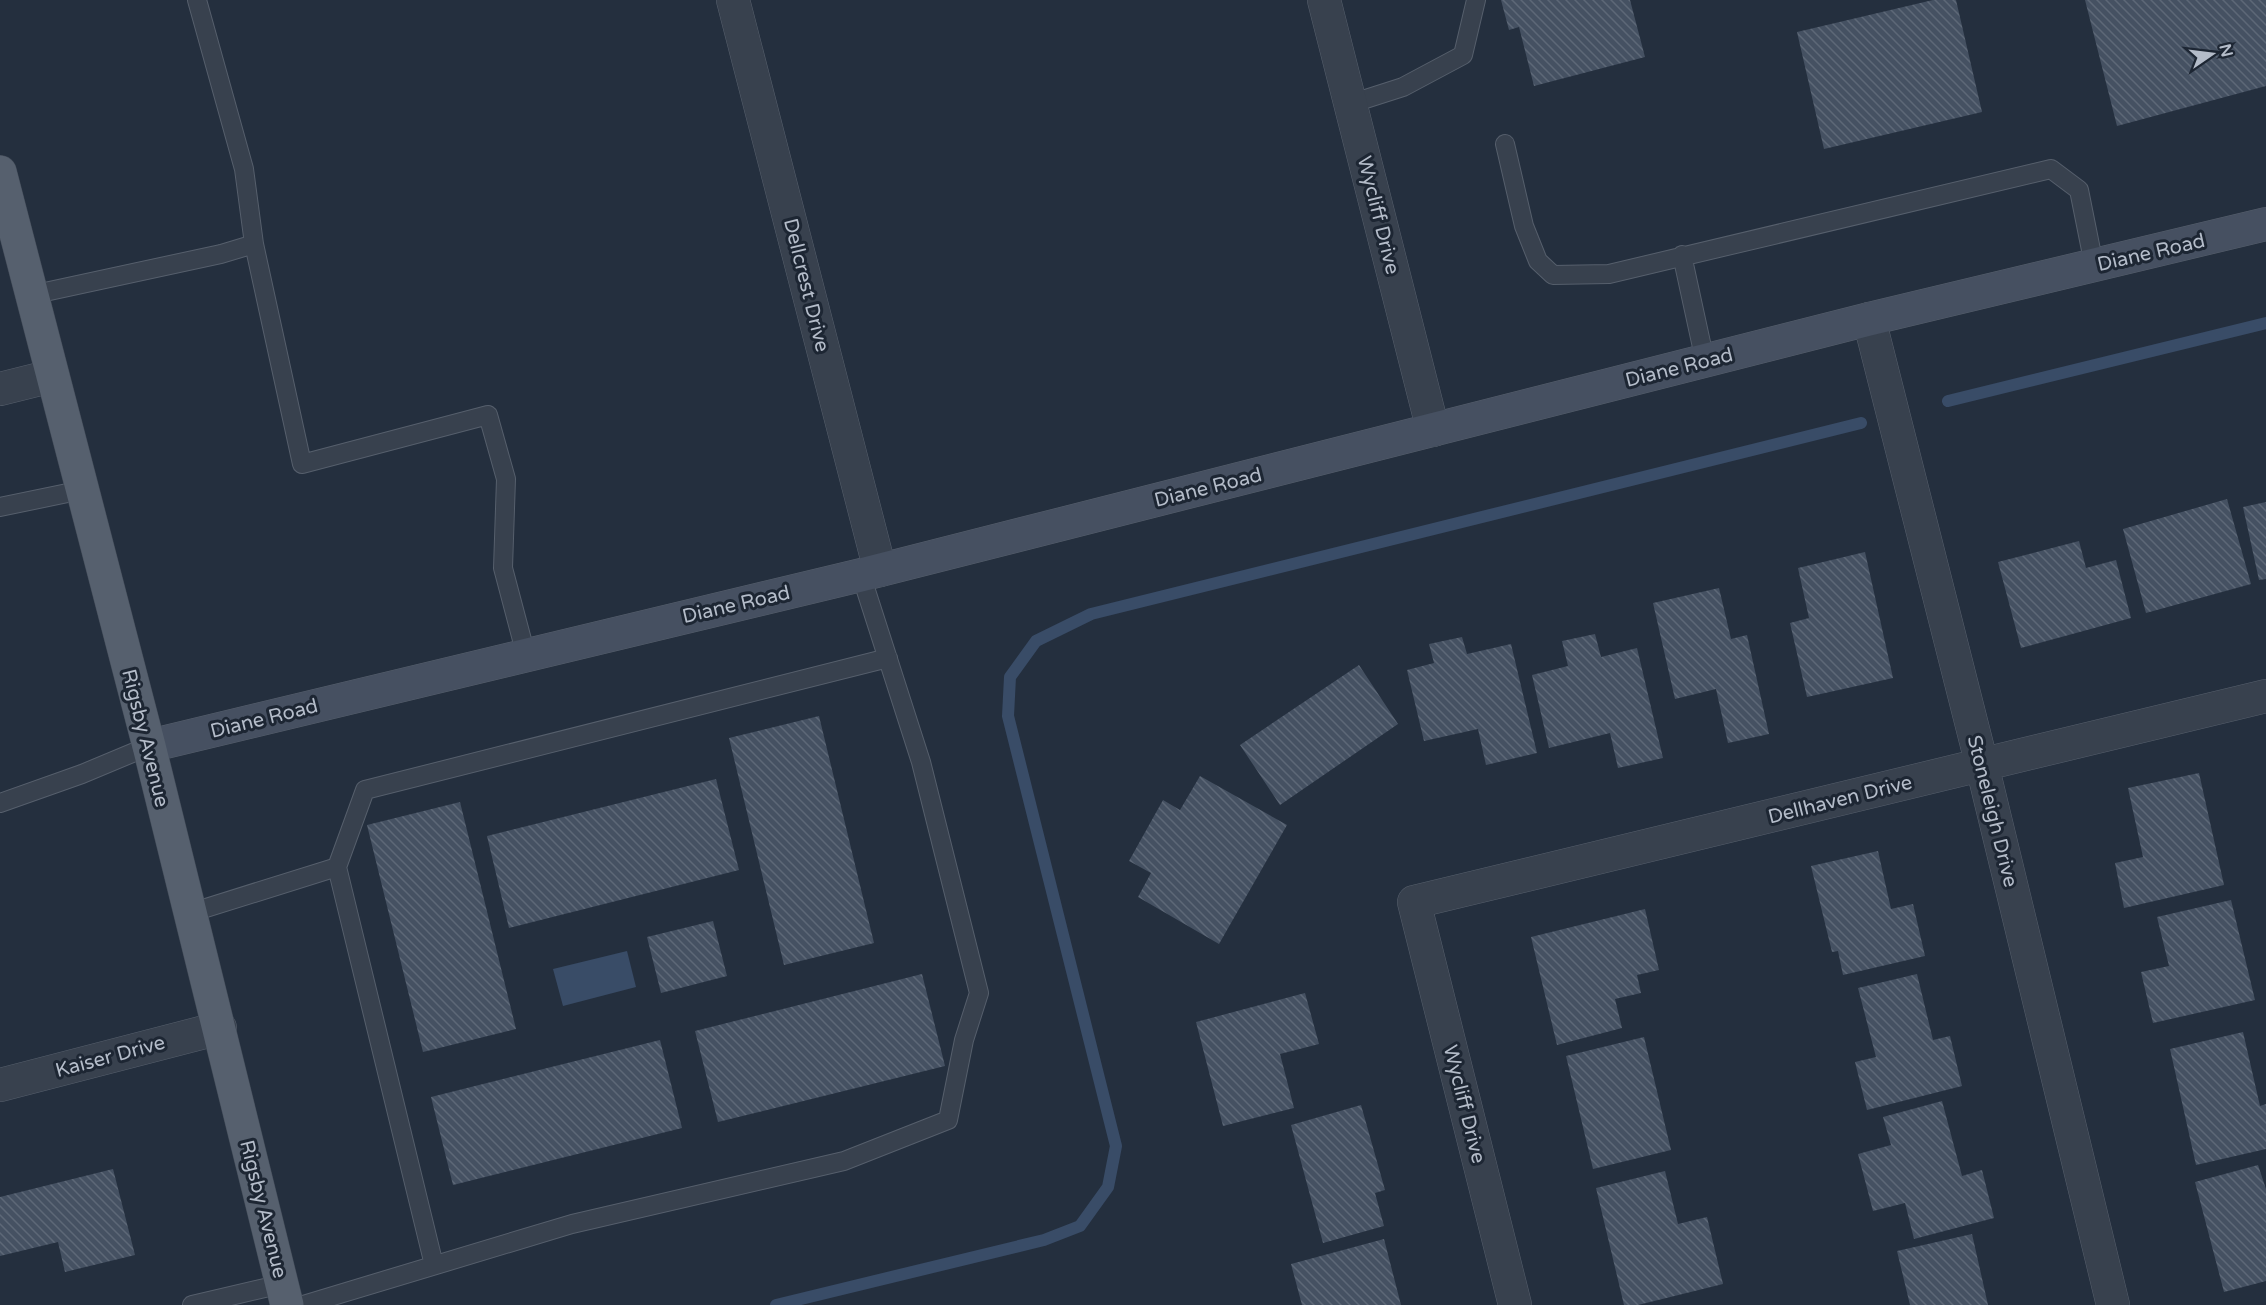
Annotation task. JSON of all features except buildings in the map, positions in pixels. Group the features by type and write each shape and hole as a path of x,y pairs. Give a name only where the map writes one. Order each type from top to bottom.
{"main road":[{"name":"Rigsby Avenue","path":"0,172 10,257 31,295 291,1298"}],"street":[{"name":"Dellcrest Drive","path":"733,0 870,572"},
{"name":"Wycliff Drive","path":"1324,0 1433,430"},
{"name":"Diane Road","path":"149,746 870,572 1869,319 2266,224"},
{"name":"Stoneleigh Drive","path":"1869,319 1982,765 2113,1305"},
{"path":"0,390 52,376"},
{"name":"Dellhaven Drive","path":"1414,902 2266,696"},
{"name":"Wycliff Drive","path":"1414,902 1515,1305"},
{"name":"Kaiser Drive","path":"0,1085 220,1028"}],"lane":[{"path":"197,0 244,169 254,244 302,464 488,415 506,479 503,568 526,655"},
{"path":"1350,104 1403,87 1463,55 1476,0"},
{"path":"1506,144 1524,226 1538,261 1553,275 1609,274 2051,169 2079,190 2094,265"},
{"path":"31,295 221,254 254,244"},
{"path":"1682,255 1706,361"},
{"path":"0,507 82,490"},
{"path":"192,1305 291,1298 434,1265 572,1224 844,1161 948,1120 964,1040 979,993 921,762 888,658 870,572"},
{"path":"434,1265 337,867 365,790 888,658"},
{"path":"0,803 72,778 149,746"},
{"path":"190,913 337,867"}],"water":[{"path":"627,951 636,987 563,1006 553,969"}],"waterway":[{"path":"1948,401 2266,323"},
{"path":"776,1305 1044,1240 1080,1226 1108,1187 1116,1146 1008,716 1010,677 1036,641 1091,614 1861,423"}]}
